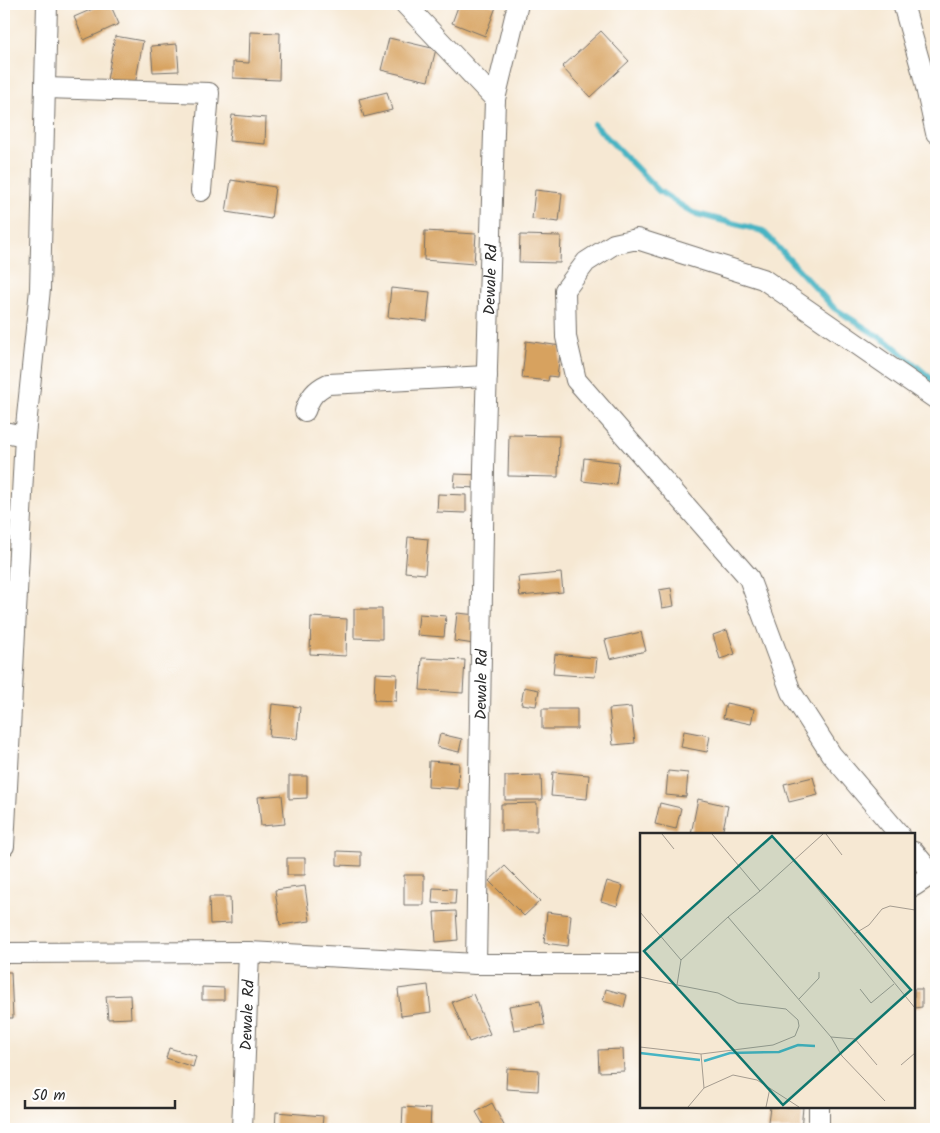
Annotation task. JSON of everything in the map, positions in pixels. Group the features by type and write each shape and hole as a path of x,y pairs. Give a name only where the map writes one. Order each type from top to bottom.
{"street":[{"path":"4,846 24,436 40,289 48,4"},
{"path":"406,4 495,99"},
{"name":"Dewale Rd","path":"476,964 487,376 495,99 518,4"},
{"path":"903,4 935,122"},
{"path":"45,88 210,93 201,191"},
{"path":"898,833 831,754 791,692 749,578 576,380 566,337 565,290 586,262 614,244 638,239 763,279 936,399"},
{"path":"306,410 311,396 319,388 328,384 487,376"},
{"path":"4,432 24,436"},
{"path":"915,853 934,877 915,886"},
{"path":"4,954 249,952 476,964 640,964"},
{"name":"Dewale Rd","path":"242,1129 249,952"},
{"path":"819,1108 819,1129"}],"building":[{"path":"104,4 110,4 119,24 84,40 74,17"},
{"path":"459,4 489,4 496,7 485,36 452,23"},
{"path":"601,31 629,61 590,97 562,67"},
{"path":"250,32 280,33 279,80 233,78 233,62 249,63"},
{"path":"115,36 143,41 135,85 107,80"},
{"path":"389,38 436,49 428,81 381,70"},
{"path":"177,44 179,71 153,72 151,46"},
{"path":"387,92 392,110 364,117 359,99"},
{"path":"232,115 266,118 265,144 229,141"},
{"path":"231,180 275,187 271,219 226,212"},
{"path":"535,190 562,193 559,222 532,219"},
{"path":"425,231 476,234 474,264 424,260"},
{"path":"520,235 561,236 560,263 519,262"},
{"path":"391,288 430,292 427,321 388,317"},
{"path":"526,341 561,346 557,377 549,376 548,381 522,378"},
{"path":"509,435 559,436 558,477 508,476"},
{"path":"584,458 619,462 616,485 582,481"},
{"path":"455,474 479,475 478,488 454,487"},
{"path":"438,494 466,495 466,513 437,512"},
{"path":"408,537 428,539 425,574 405,572"},
{"path":"561,573 563,592 520,596 518,577"},
{"path":"671,588 674,606 662,608 659,590"},
{"path":"354,609 382,609 382,639 354,638"},
{"path":"457,613 477,615 474,644 454,641"},
{"path":"419,614 446,616 444,637 417,635"},
{"path":"311,617 347,619 346,656 310,654"},
{"path":"727,630 735,654 720,659 713,635"},
{"path":"641,632 646,651 610,659 605,640"},
{"path":"555,654 597,658 595,677 553,674"},
{"path":"422,658 465,660 463,693 420,690"},
{"path":"375,673 397,674 396,701 374,700"},
{"path":"524,687 539,690 536,706 521,704"},
{"path":"726,703 754,709 751,724 723,718"},
{"path":"272,704 300,707 297,739 269,737"},
{"path":"631,707 635,743 613,745 609,709"},
{"path":"542,709 577,709 577,729 542,729"},
{"path":"684,731 710,736 707,752 681,747"},
{"path":"440,734 462,739 459,752 437,747"},
{"path":"429,761 459,763 458,789 428,787"},
{"path":"668,771 688,773 686,797 666,795"},
{"path":"553,772 589,775 587,799 551,796"},
{"path":"541,775 542,800 505,800 505,776"},
{"path":"289,776 307,776 307,798 289,799"},
{"path":"813,777 818,795 789,802 784,784"},
{"path":"282,795 285,824 261,826 258,797"},
{"path":"698,799 728,806 722,833 691,833"},
{"path":"537,803 537,831 501,831 501,804"},
{"path":"660,803 681,808 676,829 655,824"},
{"path":"337,851 361,852 361,866 337,865"},
{"path":"287,858 305,858 305,875 287,875"},
{"path":"505,866 540,901 524,916 489,881"},
{"path":"404,875 424,875 424,905 404,905"},
{"path":"607,881 623,886 617,906 601,901"},
{"path":"305,886 310,921 280,925 275,890"},
{"path":"433,888 456,889 455,904 432,903"},
{"path":"209,897 230,897 231,923 210,924"},
{"path":"456,911 458,940 436,942 434,912"},
{"path":"547,912 571,915 568,946 544,943"},
{"path":"4,972 11,972 13,1018 4,1018"},
{"path":"428,985 431,1012 401,1016 398,989"},
{"path":"202,987 224,988 224,1000 202,1000"},
{"path":"606,989 627,995 624,1007 603,1001"},
{"path":"915,989 922,989 922,1007 915,1008"},
{"path":"473,994 490,1034 469,1042 452,1002"},
{"path":"130,995 131,1018 108,1019 106,996"},
{"path":"540,1001 545,1025 514,1030 509,1006"},
{"path":"169,1048 196,1056 193,1067 166,1058"},
{"path":"623,1049 624,1071 599,1072 598,1050"},
{"path":"507,1068 539,1070 538,1091 506,1089"},
{"path":"492,1103 506,1129 486,1129 476,1112"},
{"path":"403,1107 431,1109 430,1129 402,1129"},
{"path":"770,1108 803,1108 801,1129 767,1129"},
{"path":"276,1112 323,1116 322,1129 275,1129"}],"waterway":[{"path":"594,124 659,191 693,213 763,231 834,308 892,345 936,383"}]}
